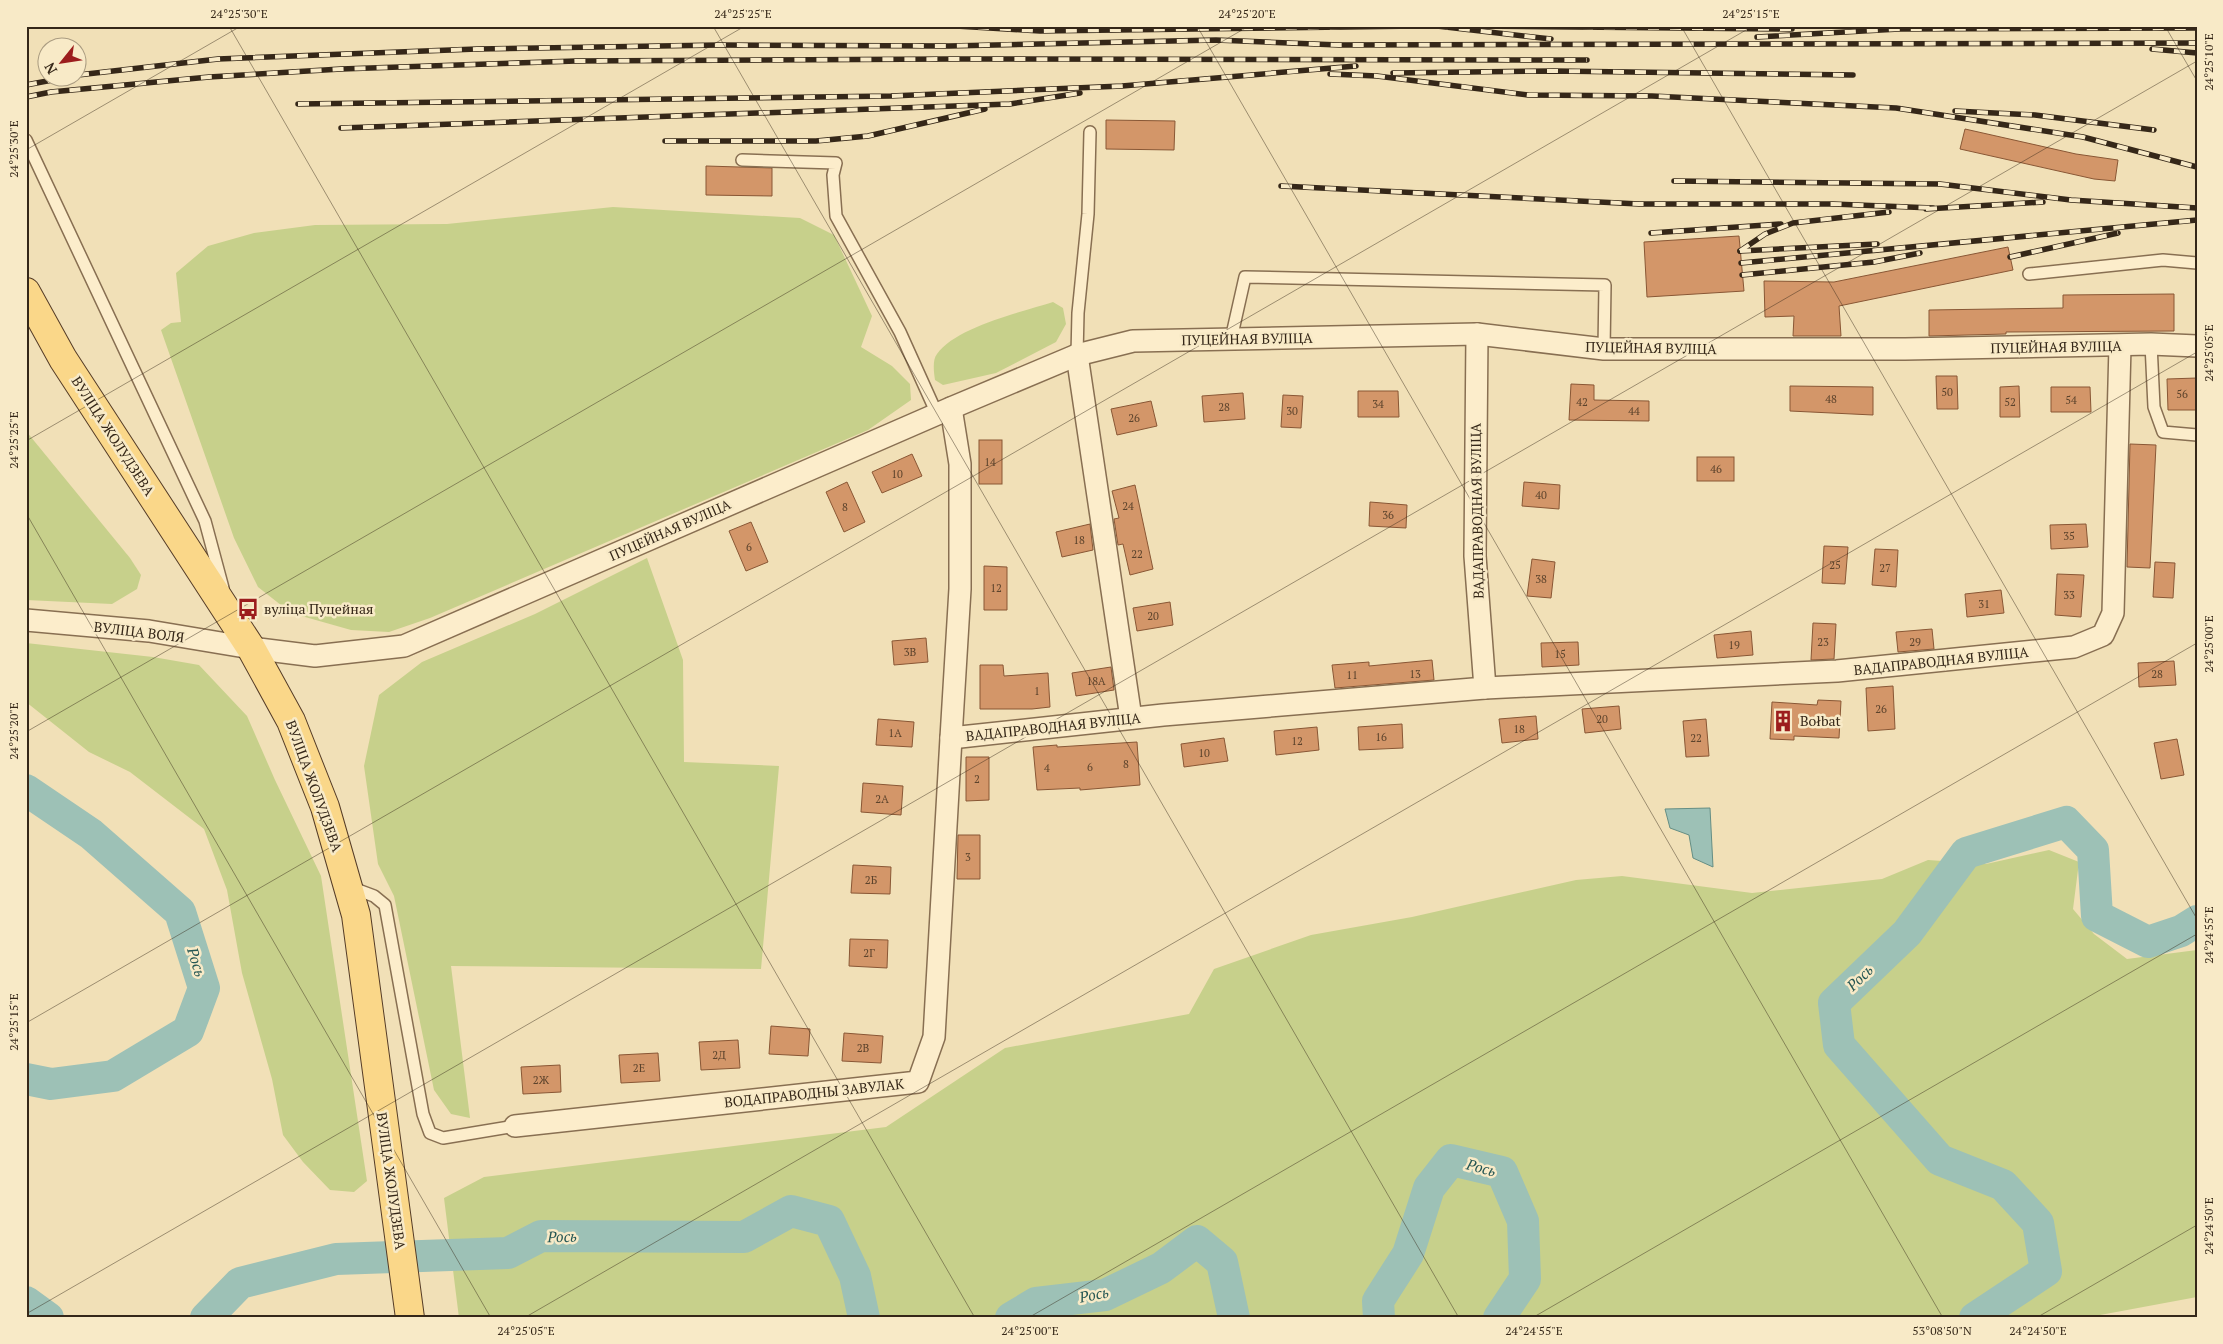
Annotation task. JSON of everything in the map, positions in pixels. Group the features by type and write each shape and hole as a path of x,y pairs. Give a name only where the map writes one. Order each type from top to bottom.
{"main road":[{"name":"ВУЛІЦА ЖОЛУДЗЕВА","path":"26,292 63,359 251,648 291,721 324,807 356,915 393,1204 410,1318"}],"street":[{"name":"ПУЦЕЙНАЯ ВУЛІЦА","path":"251,648 315,656 404,646 1077,355 1132,341 1477,334 1604,349 2120,346 2151,344 2197,346"},
{"name":"ВАДАПРАВОДНАЯ ВУЛІЦА","path":"1477,334 1475,556 1485,688"},
{"name":"ВАДАПРАВОДНАЯ ВУЛІЦА","path":"944,411 960,464 960,589 951,738 1131,718 1485,688 1837,671 2074,647 2103,635 2113,613 2120,346"},
{"path":"1077,355 1131,718"},
{"name":"ВУЛІЦА ВОЛЯ","path":"26,620 149,631 251,648"},
{"name":"ВОДАПРАВОДНЫ ЗАВУЛАК","path":"515,1126 918,1082 934,1037 951,738"}],"lane":[{"path":"1077,355 1078,313 1088,214 1090,132"},
{"path":"26,140 205,521 230,617"},
{"path":"742,160 836,163 833,175 836,216 944,411"},
{"path":"2029,274 2163,260 2197,263"},
{"path":"1232,339 1245,277 1605,285 1604,349"},
{"path":"2151,344 2154,407 2163,432 2197,435"},
{"path":"348,886 374,896 385,905 423,1114 430,1133 444,1138 515,1126"}],"green space":[{"path":"613,207 800,218 834,235 872,316 861,347 892,366 910,384 911,400 868,430 430,618 389,632 351,630 291,613 258,587 234,538 161,330 171,323 181,322 176,273 208,246 254,233 315,225 447,224"},
{"path":"1053,302 1063,308 1066,324 1056,342 996,373 943,385 935,380 934,360 946,344 974,328"},
{"path":"26,431 130,558 141,575 137,589 112,604 26,600"},
{"path":"647,558 683,660 684,762 779,766 761,969 451,966 470,1118 451,1114 434,1090 394,896 378,864 364,766 379,695 422,662 535,614"},
{"path":"26,643 153,657 199,665 247,716 321,876 367,1181 354,1192 330,1190 303,1162 283,1135 272,1079 242,973 227,890 204,829 130,772 89,752 26,702"},
{"path":"2049,850 2079,862 2073,909 2094,934 2127,959 2197,950 2197,1297 2084,1318 459,1318 444,1198 484,1177 886,1127 1005,1048 1189,1014 1214,969 1311,935 1412,917 1576,880 1622,876 1752,893 1882,879 1928,860 1986,864"}],"water":[{"path":"1710,808 1713,867 1693,858 1689,835 1670,828 1665,809"}],"building":[{"path":"1106,120 1175,121 1174,150 1106,149"},
{"path":"1965,129 2076,154 2118,160 2115,181 2094,179 1960,149"},
{"path":"706,166 772,168 772,196 706,195"},
{"path":"1739,236 1744,291 1647,297 1644,242"},
{"path":"2008,247 2013,270 1839,306 1841,336 1793,336 1794,316 1765,317 1764,281 1834,282"},
{"path":"2174,294 2174,331 2006,332 2006,334 1929,336 1929,310 2063,308 2063,295"},
{"path":"1936,376 1957,376 1958,409 1937,409"},
{"path":"2197,378 2197,410 2168,410 2167,379"},
{"path":"1571,384 1594,385 1594,400 1649,401 1649,421 1569,420"},
{"path":"1790,386 1873,387 1873,415 1790,411"},
{"path":"2019,386 2020,417 2000,417 2000,387"},
{"path":"2051,387 2090,387 2091,412 2051,412"},
{"path":"1358,391 1398,391 1399,417 1358,417"},
{"path":"1243,393 1245,419 1204,422 1202,396"},
{"path":"1283,395 1303,396 1301,428 1281,427"},
{"path":"1151,401 1157,426 1117,435 1111,409"},
{"path":"979,440 1002,440 1002,484 979,484"},
{"path":"2130,444 2156,445 2150,568 2127,567"},
{"path":"912,454 922,476 882,493 872,472"},
{"path":"1697,457 1734,457 1734,481 1697,481"},
{"path":"847,482 865,522 844,532 826,492"},
{"path":"1524,482 1560,485 1559,509 1522,506"},
{"path":"1135,485 1153,569 1130,575 1123,544 1118,545 1114,519 1119,518 1112,491"},
{"path":"1370,502 1407,505 1406,528 1369,526"},
{"path":"751,522 768,562 746,571 729,531"},
{"path":"1090,524 1093,550 1062,557 1056,532"},
{"path":"2086,524 2088,547 2051,549 2050,525"},
{"path":"1824,546 1848,547 1845,584 1822,583"},
{"path":"1875,549 1898,550 1896,587 1872,585"},
{"path":"1532,559 1555,562 1551,598 1527,596"},
{"path":"2155,562 2175,563 2173,598 2153,597"},
{"path":"984,566 1007,567 1007,610 984,610"},
{"path":"2057,574 2084,575 2081,617 2055,615"},
{"path":"2001,590 2004,613 1967,617 1965,594"},
{"path":"1170,602 1173,625 1137,631 1133,608"},
{"path":"1813,623 1836,624 1834,659 1811,660"},
{"path":"1932,629 1934,649 1898,652 1896,632"},
{"path":"1751,631 1753,655 1717,658 1714,635"},
{"path":"926,638 928,662 894,665 892,641"},
{"path":"1578,642 1579,665 1542,667 1541,643"},
{"path":"1432,660 1434,680 1335,688 1332,665 1369,662 1369,666"},
{"path":"2174,661 2176,685 2139,687 2138,663"},
{"path":"980,665 1003,665 1004,676 1048,673 1050,707 980,709"},
{"path":"1111,667 1114,690 1076,696 1072,673"},
{"path":"1893,686 1895,729 1868,731 1866,688"},
{"path":"1818,700 1841,701 1839,738 1794,736 1794,740 1770,739 1772,702 1817,705"},
{"path":"1619,706 1621,729 1585,733 1582,709"},
{"path":"1536,716 1538,739 1502,743 1499,719"},
{"path":"878,719 914,722 912,747 876,745"},
{"path":"1706,719 1709,756 1686,757 1683,721"},
{"path":"1402,724 1403,748 1359,750 1358,727"},
{"path":"1317,727 1319,750 1276,755 1274,731"},
{"path":"1224,738 1228,761 1184,767 1181,744"},
{"path":"2177,739 2184,775 2161,779 2154,743"},
{"path":"1137,742 1140,785 1080,790 1080,788 1037,790 1033,747"},
{"path":"966,757 989,757 989,800 966,801"},
{"path":"863,783 903,786 901,815 861,812"},
{"path":"958,835 980,835 980,879 957,879"},
{"path":"853,865 891,867 890,894 851,893"},
{"path":"850,939 888,940 887,968 849,966"},
{"path":"771,1026 810,1029 808,1056 769,1054"},
{"path":"844,1033 883,1036 881,1063 842,1061"},
{"path":"738,1040 740,1068 701,1070 699,1042"},
{"path":"658,1053 660,1081 621,1083 619,1055"},
{"path":"560,1065 561,1092 523,1094 521,1067"}],"waterway":[{"name":"Рось","path":"26,790 91,834 180,912 204,988 188,1031 113,1076 51,1084 26,1079"},
{"name":"Рось","path":"1975,1318 2046,1271 2038,1223 2003,1185 1940,1160 1839,1045 1834,1003 1907,933 1966,853 2066,822 2093,850 2097,916 2148,942 2181,931 2197,921"},
{"name":"Рось","path":"1379,1318 1378,1301 1408,1254 1429,1188 1451,1160 1502,1172 1523,1221 1525,1279 1499,1318"},
{"name":"Рось","path":"206,1318 240,1283 336,1259 508,1253 541,1236 744,1237 791,1211 829,1221 855,1276 864,1318"},
{"name":"Рось","path":"1011,1318 1036,1303 1105,1295 1161,1268 1197,1241 1222,1262 1234,1318"},
{"name":"Рось","path":"26,1302 48,1318"}],"railway":[{"path":"956,26 1040,31 1419,26"},
{"path":"1437,26 1551,39"},
{"path":"1472,26 1792,29"},
{"path":"1757,37 1899,29 2197,28"},
{"path":"88,74 218,59 477,49 719,45 949,46 1216,40 1339,45 2197,43"},
{"path":"2152,49 2197,53"},
{"path":"26,97 51,92 209,77 341,69 576,61 952,59 1587,60"},
{"path":"298,104 891,96 1122,86 1356,66"},
{"path":"1393,73 1554,71 1853,75"},
{"path":"1330,74 1377,76 1528,95 1652,96 1896,108 2083,137 2197,167"},
{"path":"26,85 38,83"},
{"path":"341,128 1010,104 1080,93"},
{"path":"665,141 816,141 868,136 985,109"},
{"path":"1955,111 2035,115 2154,130"},
{"path":"1674,181 1940,184 2071,200 2197,208"},
{"path":"1281,186 1639,204 1833,204 1933,208"},
{"path":"1926,209 2043,202"},
{"path":"1740,251 1765,234 1793,223 1889,212"},
{"path":"1741,263 2197,220"},
{"path":"1651,233 1781,224"},
{"path":"2010,257 2118,233"},
{"path":"1740,251 1877,244"},
{"path":"1742,275 1874,262 1920,253"}],"place":[{"name":"вуліца Пуцейная","path":"248,609"},
{"name":"Bołbat","path":"1783,721"}]}
